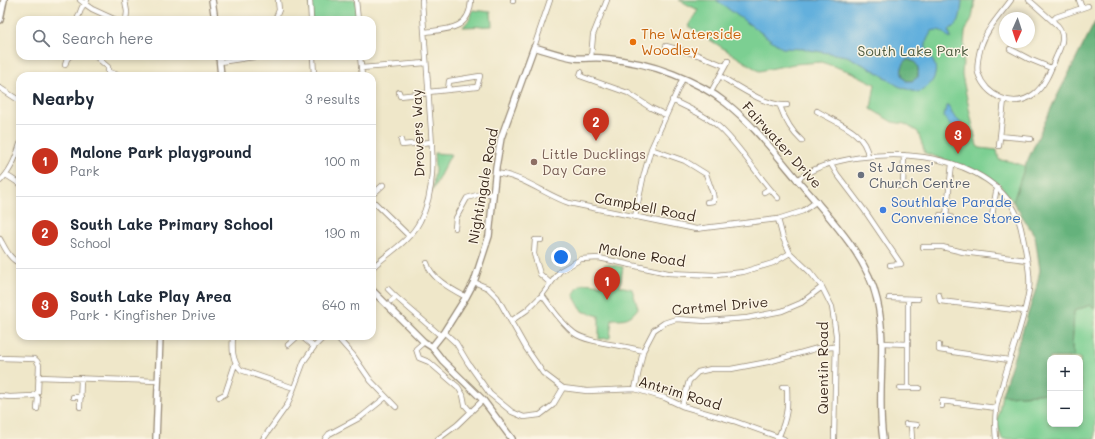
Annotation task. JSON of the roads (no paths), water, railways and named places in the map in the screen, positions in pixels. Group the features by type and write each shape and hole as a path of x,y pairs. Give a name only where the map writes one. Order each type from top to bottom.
{"street":[{"path":"0,20 4,0"},
{"path":"80,0 86,2 92,9 107,16"},
{"path":"124,0 126,16"},
{"path":"212,0 214,16"},
{"path":"277,16 279,10 278,0"},
{"path":"310,0 311,16"},
{"path":"356,0 358,16"},
{"name":"Drovers Way","path":"376,265 409,236 420,222 428,201 432,171 422,0"},
{"path":"424,32 453,29 461,24 471,9 471,0"},
{"name":"Nightingale Road","path":"432,347 443,334 474,282 489,236 501,138 550,0"},
{"path":"591,58 593,35 610,0"},
{"path":"1011,0 989,29 981,45 978,60 978,72 983,84 992,94 1004,100 1014,101 1033,95 1040,89 1062,42 1061,30 1053,20 1029,0"},
{"path":"1079,0 1082,8"},
{"path":"79,16 86,2"},
{"path":"1053,20 1056,17 1088,6"},
{"path":"666,46 675,46 725,66"},
{"name":"Fairwater Drive","path":"534,47 561,56 576,58 607,58 642,64 683,78 711,92 748,122 797,180 817,201 849,243 863,265 872,285 880,313 882,343 882,439"},
{"path":"1012,52 1051,68"},
{"path":"65,65 66,60"},
{"path":"100,60 108,67 109,72"},
{"path":"220,60 221,72"},
{"path":"313,60 314,72"},
{"path":"360,60 362,72"},
{"path":"711,92 728,61"},
{"path":"361,68 426,63"},
{"path":"581,72 580,76 628,93 651,108 666,115"},
{"path":"400,96 477,87 480,76 449,81 448,90"},
{"path":"720,76 754,95 780,106 787,105"},
{"path":"635,217 651,149 683,78"},
{"path":"0,88 16,98"},
{"path":"672,100 698,113 718,126 736,145 769,189 778,198"},
{"path":"999,146 1004,100"},
{"path":"780,106 784,119 795,135 802,141"},
{"path":"817,111 825,113 861,139 865,145 868,156"},
{"path":"1000,136 1031,139"},
{"path":"401,140 402,145 431,142"},
{"path":"651,149 685,161 706,174 716,201 707,202"},
{"path":"797,180 814,170 831,164 868,156 904,155 931,158 952,164 982,176 998,188 1007,198 1015,210 1021,226 1030,288 996,408 996,439"},
{"path":"903,186 904,155"},
{"path":"0,181 6,175 16,156"},
{"name":"Fairwater Drive","path":"831,164 836,174 865,211 901,264 890,265"},
{"path":"946,216 952,164"},
{"name":"Campbell Road","path":"496,173 516,178 553,197 569,203 696,229 778,219 803,212 817,201"},
{"path":"6,175 16,181"},
{"path":"376,192 383,186"},
{"path":"896,186 910,186"},
{"path":"992,216 995,210 998,188"},
{"path":"764,192 769,189"},
{"path":"456,225 456,218 467,198 480,194 493,194"},
{"path":"376,204 409,236"},
{"path":"940,215 951,217"},
{"name":"Quentin Road","path":"778,219 783,238 790,253 810,272 822,287 832,307 836,325 834,439"},
{"path":"0,239 8,254 16,262"},
{"path":"536,240 534,254 540,274 550,283"},
{"path":"923,247 1027,260"},
{"name":"Malone Road","path":"511,322 542,295 560,271 581,259 599,258 668,273 716,275 743,272 773,263 790,253"},
{"path":"426,267 445,286 466,297"},
{"name":"Antrim Road","path":"474,282 488,288 497,297 526,348 543,373 563,388 587,391 635,388 665,398 682,406 734,421 781,438"},
{"name":"Cartmel Drive","path":"635,388 643,351 654,330 664,323 676,319 706,321 747,318 782,311 801,303 822,287"},
{"path":"388,289 396,297 456,343 490,394 512,412 524,417 540,415 553,405 563,388"},
{"path":"376,294 424,342 432,347 443,361 483,400 512,439"},
{"path":"542,295 575,334 599,342 632,347 643,351"},
{"path":"391,302 396,297"},
{"path":"889,298 918,299"},
{"path":"940,306 940,298 1024,311"},
{"path":"908,299 908,387"},
{"path":"156,439 160,340"},
{"path":"233,340 232,352 236,364 241,370 294,388"},
{"path":"288,345 294,340"},
{"path":"304,340 314,347"},
{"path":"263,439 288,404 304,361 321,340"},
{"path":"340,340 353,355 371,381 396,407"},
{"path":"424,342 416,349 419,358 429,362 458,387 463,395 465,405 471,412"},
{"path":"882,343 908,344"},
{"path":"682,406 689,381 698,372 711,369 731,369 768,362 818,348 836,347"},
{"path":"939,350 1010,360"},
{"path":"0,358 35,359 37,361 37,409"},
{"path":"219,397 225,394 236,364"},
{"path":"38,377 158,380"},
{"path":"80,407 81,378"},
{"path":"781,438 788,404 785,385"},
{"path":"900,388 919,388"},
{"path":"225,394 228,399"},
{"path":"0,396 10,397 36,395"},
{"path":"73,397 81,397"},
{"path":"325,439 329,434 362,416 386,397"},
{"path":"438,439 452,430 483,400"},
{"path":"942,401 996,408"},
{"path":"912,439 909,424 917,425"}],"water":[{"path":"716,0 962,0 959,20 949,31 951,37 950,39 938,30 932,31 926,43 926,48 936,70 932,82 918,93 898,86 877,72 847,56 803,49 782,48","holes":["907,59 916,63 917,65 918,77 912,81 906,81 902,75 902,67"]},
{"path":"948,105 953,115 961,123 961,128 957,131 944,117 946,106"}],"place":[{"name":"The Waterside Woodley","path":"633,42"},
{"name":"South Lake Primary School","path":"596,141"},
{"name":"South Lake Play Area","path":"958,154"},
{"name":"Little Ducklings Day Care","path":"534,162"},
{"name":"St James' Church Centre","path":"861,175"},
{"name":"Southlake Parade Convenience Store","path":"883,210"},
{"name":"Malone Park playground","path":"607,300"}],"park label":[{"name":"South Lake Park","path":"913,51"}]}
